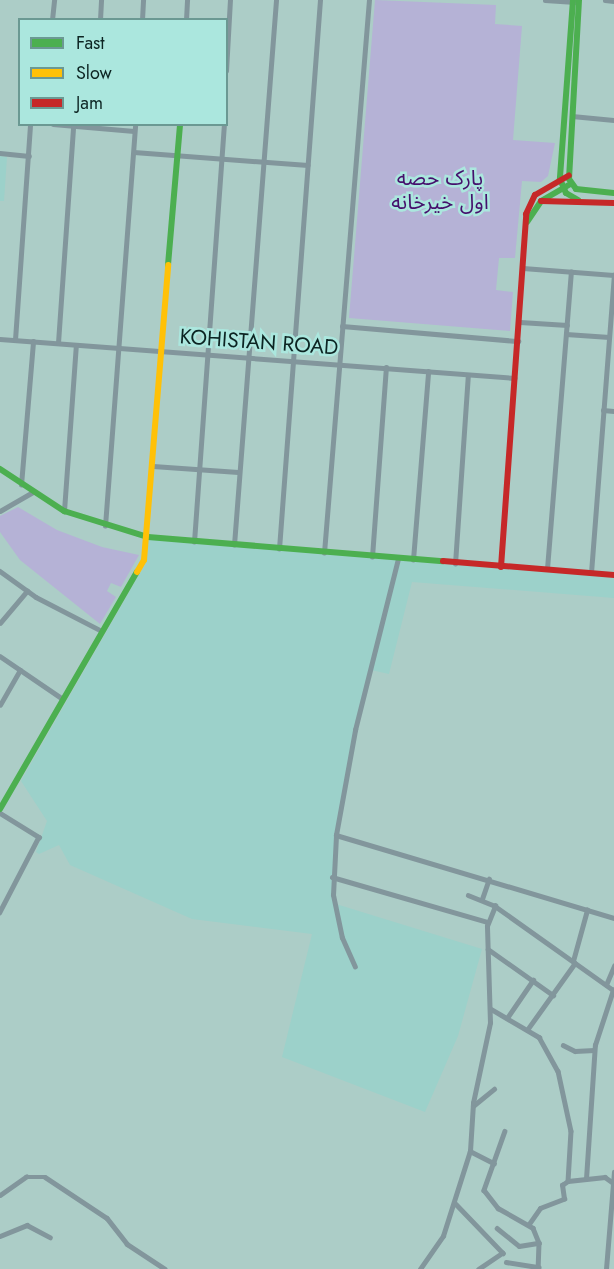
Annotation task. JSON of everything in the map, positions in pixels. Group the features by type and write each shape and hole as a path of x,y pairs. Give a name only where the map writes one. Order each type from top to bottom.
{"street":[{"path":"52,18 54,0"},
{"path":"100,18 101,0"},
{"path":"142,18 143,0"},
{"path":"186,18 187,0"},
{"path":"228,36 230,0"},
{"path":"234,545 276,0"},
{"path":"279,549 291,361 320,0"},
{"path":"324,552 369,0"},
{"path":"545,0 576,1"},
{"path":"605,0 614,1"},
{"path":"576,1 560,179 563,188 578,200"},
{"path":"574,187 569,175 576,1"},
{"path":"567,86 574,87"},
{"path":"572,116 614,120"},
{"path":"15,340 30,126"},
{"path":"66,126 134,131"},
{"path":"105,526 135,126"},
{"path":"0,912 39,837 0,811 144,560 148,537 180,126"},
{"path":"194,542 204,355 224,126"},
{"path":"57,343 73,127"},
{"path":"134,152 308,165"},
{"path":"0,153 29,156"},
{"path":"501,567 526,223 531,201 569,175"},
{"path":"526,223 541,201 563,188 574,187 614,193"},
{"path":"541,201 578,200 614,203"},
{"path":"524,268 614,275 609,337 611,346 603,410 591,573"},
{"path":"547,569 571,272"},
{"path":"520,322 567,325"},
{"path":"342,326 518,340"},
{"path":"566,334 609,337"},
{"name":"KOHISTAN ROAD","path":"0,339 516,378"},
{"path":"21,485 33,342"},
{"path":"64,511 76,345"},
{"path":"372,557 386,368"},
{"path":"413,560 428,372"},
{"path":"455,564 468,375"},
{"path":"603,410 614,411"},
{"path":"153,466 238,472"},
{"path":"0,469 21,485 64,511 105,526 148,537 455,564 614,575"},
{"path":"0,511 33,492"},
{"path":"355,967 342,938 333,877 336,835 355,730 398,559"},
{"path":"0,571 27,591 102,631"},
{"path":"0,622 27,591"},
{"path":"0,656 63,699"},
{"path":"0,705 20,670"},
{"path":"336,835 614,918"},
{"path":"333,877 488,922"},
{"path":"482,899 489,879"},
{"path":"468,895 495,906 613,990 596,1032 586,1179"},
{"path":"420,1269 443,1236 456,1204 470,1151 473,1106 491,1010 488,922 495,906"},
{"path":"527,1030 574,962 587,910"},
{"path":"488,949 553,995"},
{"path":"606,985 614,966"},
{"path":"507,1018 533,980"},
{"path":"491,1010 539,1037 558,1071 571,1131 568,1181"},
{"path":"563,1045 575,1051 594,1050"},
{"path":"473,1106 494,1089"},
{"path":"505,1131 487,1178 486,1195 498,1208 529,1224 539,1243 538,1268 506,1262"},
{"path":"470,1151 494,1163"},
{"path":"606,1269 614,1172"},
{"path":"0,1195 26,1177 45,1178 107,1218 127,1244 165,1269"},
{"path":"529,1224 540,1208 564,1199 562,1185 568,1181 605,1177 612,1182"},
{"path":"456,1204 503,1253 479,1269"},
{"path":"0,1236 27,1226 50,1237"},
{"path":"497,1228 519,1246 539,1243"}],"shaded area":[{"path":"0,156 7,157 4,201 0,201"},
{"path":"148,537 614,575 614,598 412,582 389,674 371,670 355,730 341,812 332,877 336,904 482,949 458,1036 425,1112 282,1057 312,934 192,919 70,865 59,845 39,854 36,852 47,821 21,781 147,561"}],"green space":[{"name":"پارک حصه اول خیرخانه","path":"375,0 496,5 495,24 522,26 513,140 555,143 548,176 541,182 522,181 515,258 499,258 496,290 513,292 510,331 349,318"},
{"path":"18,507 57,530 102,547 139,555 121,587 111,583 107,591 116,597 100,624 20,560 0,532 0,516"}],"traffic: fast":[{"path":"573,0 560,179 566,193 578,200"},
{"path":"579,0 569,179 576,189 614,193"},
{"path":"168,265 180,126"},
{"path":"527,222 541,201 571,184"},
{"path":"0,469 64,511 148,537 443,561"},
{"path":"0,809 137,572"}],"traffic: slow":[{"path":"137,572 144,560 168,265"}],"traffic: jam":[{"path":"501,567 526,214 535,195 569,175"},
{"path":"541,201 614,203"},
{"path":"443,561 614,575"}]}
